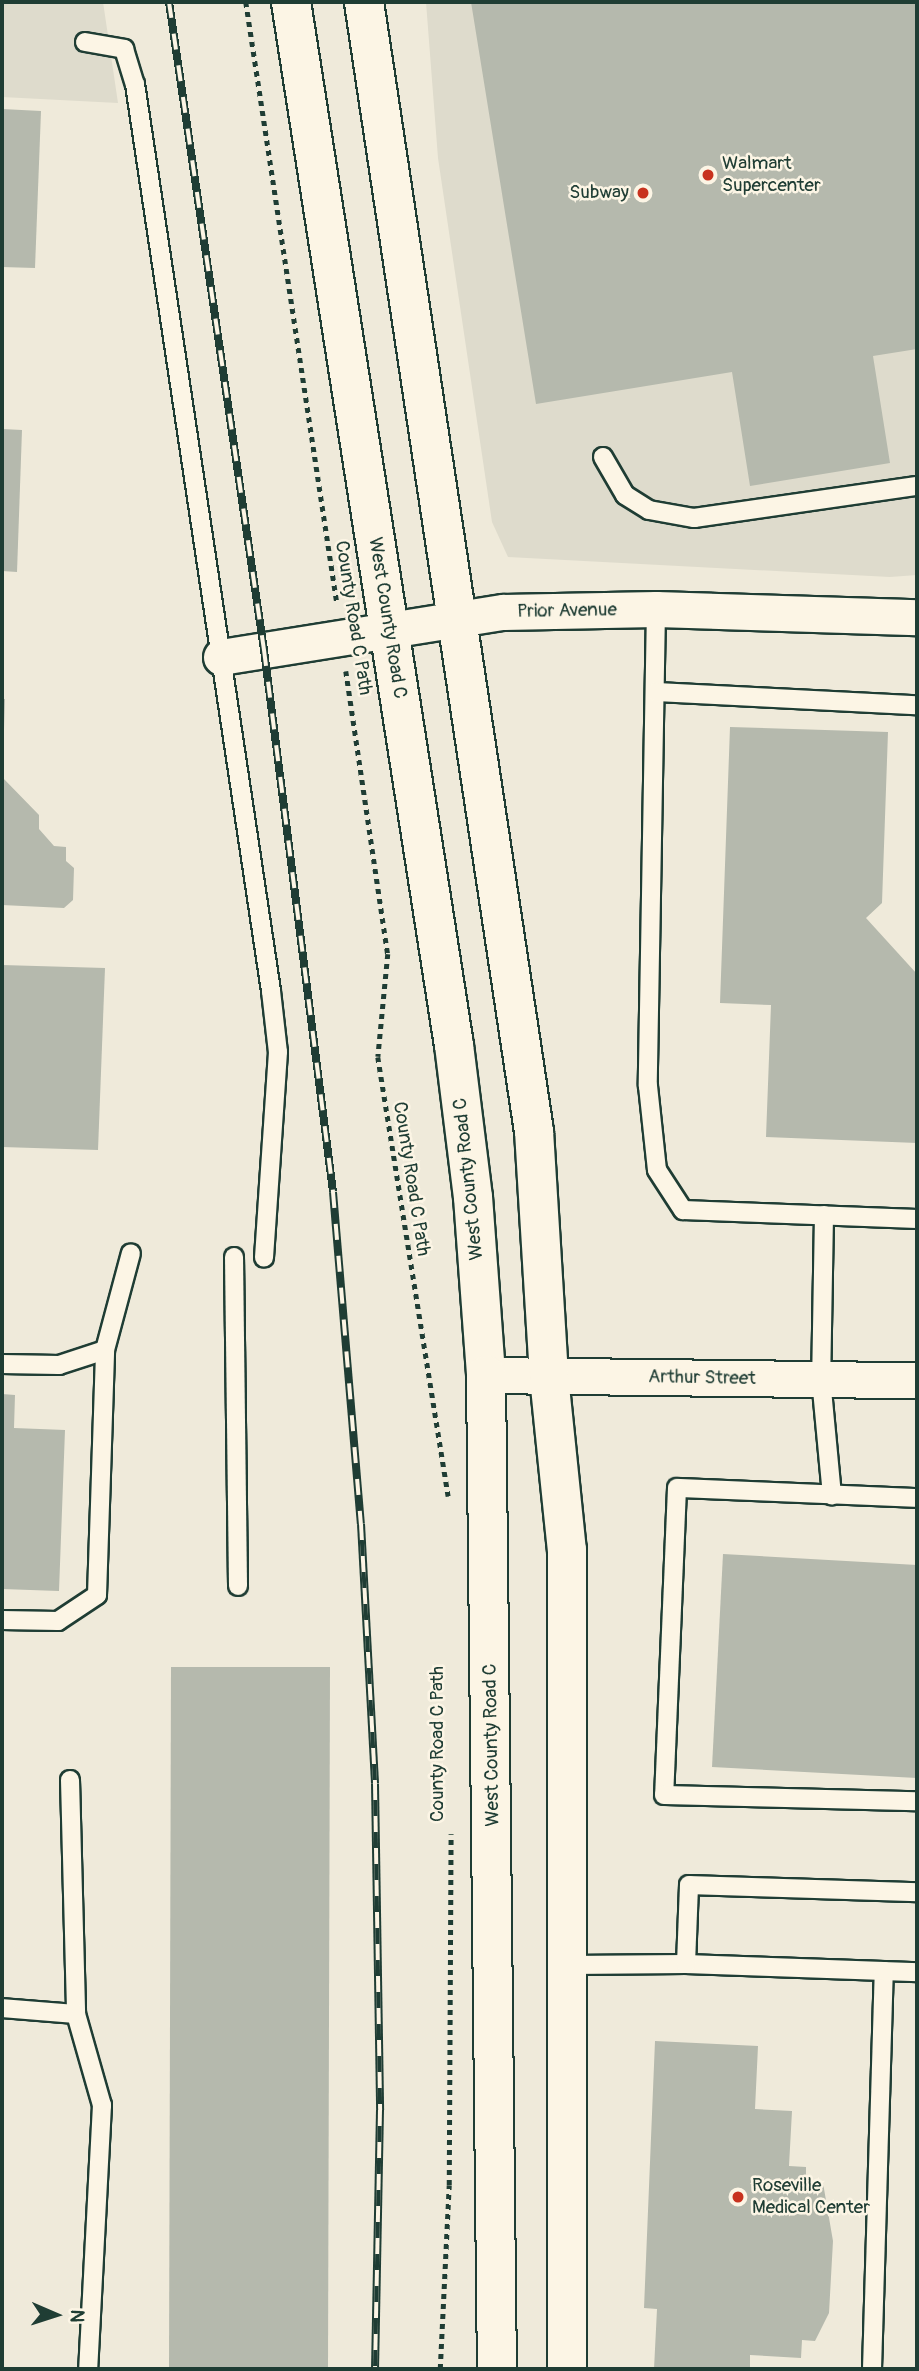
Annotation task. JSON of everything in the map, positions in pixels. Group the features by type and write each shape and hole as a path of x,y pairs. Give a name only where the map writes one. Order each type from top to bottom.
{"main road":[{"name":"West County Road C","path":"291,2 454,1045 472,1197 486,1374 498,2369"},
{"path":"364,2 534,1131 549,1377 567,1550 567,2369"}],"street":[{"name":"Prior Avenue","path":"221,657 389,628 503,612 656,609 917,617"},
{"name":"Arthur Street","path":"486,1374 549,1377 917,1380"}],"lane":[{"path":"85,42 124,49 135,84 221,657 278,1052 264,1258"},
{"path":"603,457 625,495 649,510 694,517 917,486"},
{"path":"656,609 648,1086 657,1171 683,1210 917,1219"},
{"path":"656,692 917,705"},
{"path":"824,1215 821,1379 832,1495"},
{"path":"2,1620 58,1621 97,1595 105,1350 131,1253"},
{"path":"234,1257 238,1586"},
{"path":"2,1364 60,1365 105,1350"},
{"path":"917,1498 677,1488 664,1795 917,1801"},
{"path":"70,1780 76,2014 102,2105 88,2369"},
{"path":"687,1964 690,1885 917,1892"},
{"path":"569,1965 687,1964 917,1972"},
{"path":"872,2369 884,1971"},
{"path":"2,2008 76,2014"}],"path":[{"name":"County Road C Path","path":"246,2 388,954 378,1057 448,1510"},
{"name":"County Road C Path","path":"440,2369 449,2185 451,1826"}],"shaded area":[{"path":"2,2 103,2 118,103 2,97"},
{"name":"Walmart Supercenter","path":"426,2 917,2 917,575 890,577 508,557 492,522 438,158"}],"building":[{"name":"Walmart Supercenter","path":"471,2 917,2 917,349 873,356 890,463 750,486 732,372 536,404"},
{"path":"2,109 41,111 35,268 2,267"},
{"path":"2,429 22,430 17,572 2,571"},
{"path":"2,699 5,699 4,729 2,729"},
{"path":"730,727 888,732 882,903 866,918 917,974 917,1143 766,1137 771,1005 720,1003"},
{"path":"2,777 39,815 39,829 54,846 66,847 66,861 74,868 73,900 64,908 2,905"},
{"path":"2,965 105,968 98,1150 2,1147"},
{"path":"2,1394 15,1395 14,1428 65,1430 59,1591 2,1589"},
{"path":"723,1554 917,1565 917,1778 712,1767"},
{"path":"171,1667 330,1667 328,2369 169,2369"},
{"name":"Roseville Medical Center","path":"655,2041 758,2046 755,2109 792,2111 789,2166 806,2167 806,2183 823,2183 833,2241 829,2313 815,2341 802,2340 801,2358 750,2355 750,2369 654,2369 657,2309 644,2308"}],"railway":[{"path":"169,2 264,650 333,1192 361,1524 375,1784 380,2110 375,2369"}],"place":[{"name":"Walmart Supercenter","path":"708,175"},
{"name":"Subway","path":"643,193"},
{"name":"Roseville Medical Center","path":"738,2197"}]}
